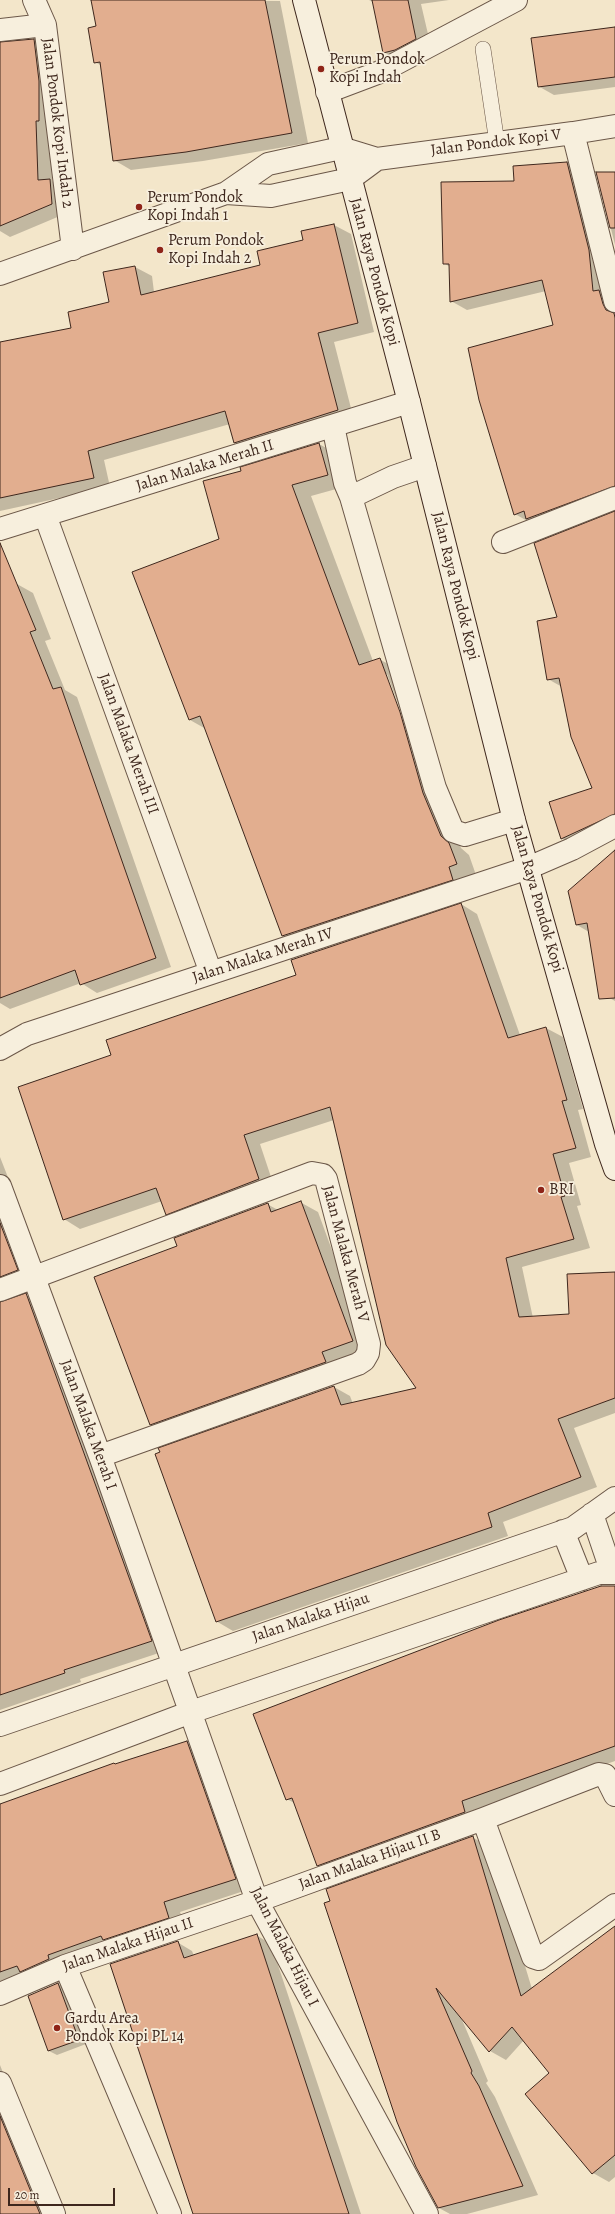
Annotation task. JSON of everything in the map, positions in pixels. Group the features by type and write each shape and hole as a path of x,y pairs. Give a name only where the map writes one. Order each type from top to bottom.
{"street":[{"name":"Jalan Pondok Kopi Indah 2","path":"34,0 45,25 73,249"},
{"name":"Jalan Raya Pondok Kopi","path":"304,0 341,148 409,402 514,820 610,1142 615,1169"},
{"path":"327,92 380,72 516,0"},
{"path":"0,30 45,25"},
{"name":"Jalan Pondok Kopi V","path":"341,148 377,159 615,126"},
{"path":"573,133 615,301"},
{"path":"0,274 226,193 268,164 341,148"},
{"name":"Jalan Pondok Kopi V","path":"350,179 377,159"},
{"path":"226,193 272,196 350,179"},
{"name":"Jalan Malaka Merah II","path":"0,529 409,402"},
{"path":"333,426 345,483 351,497 435,788 453,832 464,835 514,820"},
{"path":"351,497 393,476 425,466"},
{"path":"502,542 615,498"},
{"name":"Jalan Malaka Merah III","path":"44,515 212,973"},
{"name":"Jalan Malaka Merah IV","path":"0,1049 27,1034 528,868 567,851 615,826"},
{"name":"Jalan Malaka Merah V","path":"33,1277 312,1173 323,1175 326,1179 369,1344 368,1353 364,1360 358,1364 100,1456"},
{"name":"Jalan Malaka Merah I","path":"0,1186 100,1456 173,1665"},
{"path":"0,1290 33,1277"},
{"name":"Jalan Malaka Hijau","path":"0,1725 573,1528 615,1498"},
{"path":"0,1784 191,1712 599,1573 613,1573 592,1514"},
{"path":"563,1531 582,1579"},
{"name":"Jalan Malaka Hijau I","path":"173,1665 257,1901 427,2214"},
{"name":"Jalan Malaka Hijau II B","path":"257,1901 483,1819 599,1774 605,1775 615,1795"},
{"path":"483,1819 533,1958 539,1959 615,1905"},
{"name":"Jalan Malaka Hijau II","path":"0,1994 65,1966 257,1901"},
{"path":"65,1966 170,2214"},
{"path":"0,2083 54,2214"}],"lane":[{"path":"483,49 497,143"}],"building":[{"path":"91,0 265,0 292,133 186,152 113,161 100,62 94,63 88,28 96,26"},
{"path":"372,0 408,0 416,39 395,50 383,53"},
{"path":"615,27 615,77 538,87 531,38"},
{"path":"34,39 39,81 39,121 36,121 38,180 50,179 52,204 0,226 0,42"},
{"path":"567,162 589,250 593,291 599,290 606,310 614,313 615,318 615,486 526,519 524,511 514,515 479,400 468,348 553,325 542,280 450,302 449,264 443,264 441,182 514,181 513,166"},
{"path":"596,172 615,172 615,228 610,228"},
{"path":"334,224 358,323 318,333 338,410 234,443 225,411 88,451 94,478 0,498 0,342 71,328 68,312 109,302 103,272 135,266 141,295 260,265 257,251 303,240 301,231"},
{"path":"319,443 328,475 292,485 359,665 380,658 400,712 423,793 441,836 449,843 457,864 449,867 453,880 282,936 200,716 189,720 132,572 219,539 203,481 241,471 240,467"},
{"path":"615,511 615,814 561,839 549,802 592,788 571,737 559,678 547,680 537,621 557,617 534,543"},
{"path":"0,543 36,630 30,632 53,689 61,687 156,958 80,985 75,970 0,998"},
{"path":"615,850 615,998 599,999 587,923 576,925 568,891"},
{"path":"461,903 508,1038 546,1027 567,1100 562,1101 576,1148 553,1154 565,1196 561,1197 574,1239 506,1258 519,1317 569,1314 567,1274 615,1272 615,1398 558,1419 581,1477 488,1513 492,1527 216,1622 155,1454 160,1452 158,1448 334,1386 341,1405 416,1388 386,1345 330,1107 244,1135 259,1179 166,1215 156,1188 63,1220 18,1087 111,1055 106,1040 296,975 291,960"},
{"path":"301,1201 353,1341 322,1352 326,1362 150,1425 94,1277 177,1246 174,1238 268,1203 271,1212"},
{"path":"0,1223 18,1270 0,1277"},
{"path":"26,1293 152,1641 64,1670 65,1673 0,1695 0,1302"},
{"path":"601,1586 615,1586 615,1746 462,1801 465,1812 317,1866 292,1798 286,1800 253,1714 499,1620"},
{"path":"187,1741 236,1879 164,1902 169,1918 103,1940 101,1936 48,1955 49,1959 20,1972 17,1966 0,1972 0,1804 114,1763 115,1764"},
{"path":"473,1836 521,1996 615,1926 615,2155 592,2174 525,2094 549,2073 512,2027 489,2052 436,1988 472,2071 471,2073 479,2086 523,2186 438,2208 416,2167 397,2122 324,1903 330,1901 326,1889"},
{"path":"257,1934 349,2214 193,2214 110,1964 178,1941 184,1958"},
{"name":"Gardu Area Pondok Kopi PL 14","path":"58,1983 79,2040 48,2051 28,1996"},
{"path":"0,2116 40,2214 0,2214"}],"place":[{"name":"Perum Pondok Kopi Indah","path":"321,69"},
{"name":"Perum Pondok Kopi Indah 1","path":"139,207"},
{"name":"Perum Pondok Kopi Indah 2","path":"160,250"},
{"name":"BRI","path":"541,1190"},
{"name":"Gardu Area Pondok Kopi PL 14","path":"57,2028"}]}
